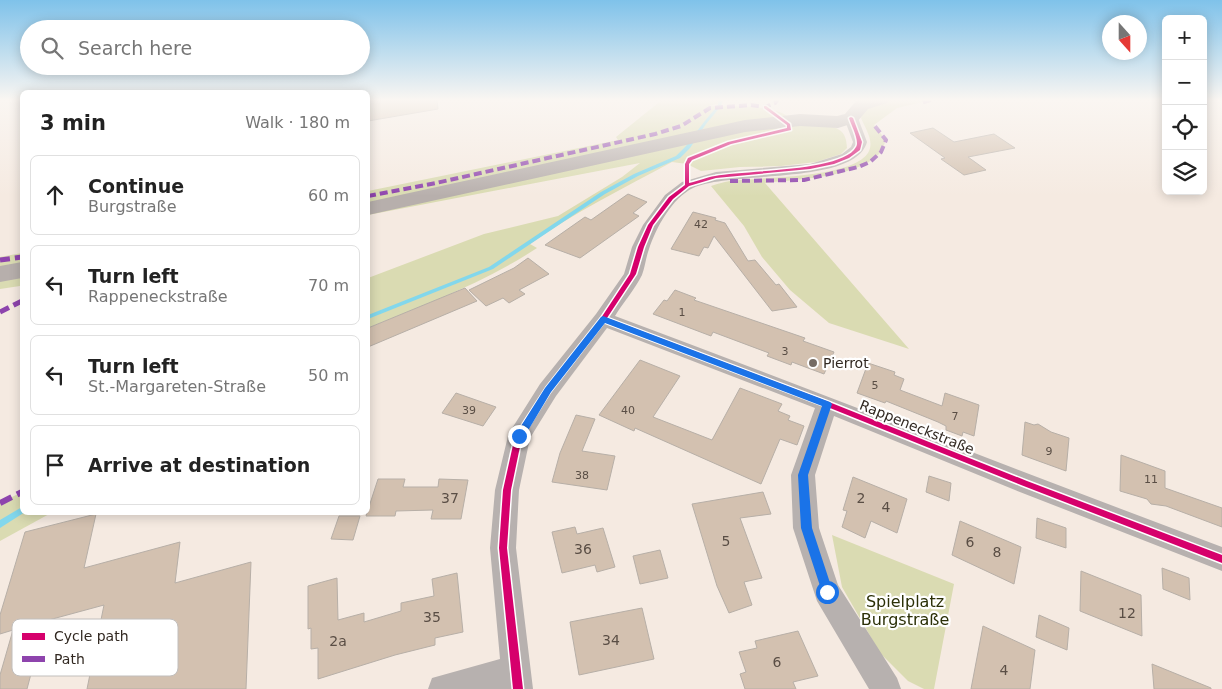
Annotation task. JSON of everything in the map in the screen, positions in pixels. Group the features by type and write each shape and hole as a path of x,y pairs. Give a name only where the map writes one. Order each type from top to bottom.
{"main road":[{"path":"370,209 723,131"},
{"path":"0,274 20,270"}],"street":[{"path":"444,689 516,680 503,548 507,490 519,436 548,390 603,319 633,274 641,247 651,225 663,206 688,185 716,177 810,168 832,163 847,157 858,149 860,142 856,131"},
{"name":"Rappeneckstraße","path":"603,319 827,404 1024,484 1222,559"},
{"path":"827,404 803,475 806,528 827,592 886,689"}],"green space":[{"path":"623,131 841,131 847,148 841,154 816,162 781,166 740,167 701,171 687,164 672,162 564,221 530,244 537,248 517,261 454,292 370,327 370,277 484,234 558,216 622,177 640,163 370,215 370,191 618,140 616,137"},
{"path":"867,131 879,131 886,140 880,152 869,162 841,173 765,183 909,349 829,323 790,290 762,257 744,226 711,186 722,182 805,175 846,167 860,160 869,151"},
{"path":"20,253 20,286 0,289 0,257"},
{"path":"20,493 20,515 47,515 0,541 0,503"},
{"name":"Spielplatz Burgstraße","path":"832,535 954,584 934,689 924,689 908,681 880,653 842,587"}],"building":[{"path":"938,131 954,142 994,134 1015,148 968,157 986,170 964,175 941,159 945,158 910,133"},
{"path":"628,194 647,202 633,213 639,216 580,258 545,245 585,217 591,220"},
{"path":"693,212 716,218 715,220 725,223 748,261 755,260 776,285 779,284 797,307 772,311 714,236 708,248 704,247 699,256 671,249"},
{"path":"528,258 549,274 519,290 525,294 509,303 503,298 486,306 469,290 514,268"},
{"path":"465,288 477,301 370,346 370,327"},
{"path":"675,290 696,298 694,300 805,338 803,341 834,352 824,374 792,362 791,365 767,356 769,353 713,332 711,336 653,314 664,300 667,301"},
{"path":"640,360 680,376 653,417 712,440 740,388 782,404 778,411 790,416 788,420 804,426 797,445 780,439 761,484 635,428 634,431 599,415"},
{"path":"868,363 895,372 894,375 904,379 900,390 942,406 945,393 979,405 974,436 963,432 962,436 946,430 946,426 938,422 886,401 885,403 857,393"},
{"path":"456,393 496,407 483,426 442,413"},
{"path":"576,415 595,419 582,451 615,456 607,490 552,482 560,453"},
{"path":"1025,422 1034,425 1038,424 1051,432 1069,438 1066,471 1022,455"},
{"path":"1121,455 1165,471 1165,488 1222,508 1222,527 1166,506 1151,504 1147,499 1120,491"},
{"path":"929,476 951,483 949,501 926,492"},
{"path":"853,477 907,499 897,533 871,521 865,538 842,527 847,511 843,510"},
{"path":"378,479 405,479 403,487 438,487 439,479 468,480 461,519 431,519 433,510 396,511 395,516 366,516 370,515 370,504"},
{"path":"763,492 771,514 740,518 762,578 744,582 752,605 729,613 717,586 692,504"},
{"path":"96,515 84,568 180,542 175,583 251,562 246,689 87,689 90,676 178,676 178,619 101,619 104,605 52,619 12,619 12,630 0,634 0,615 25,532"},
{"path":"339,516 360,516 353,540 331,539"},
{"path":"1037,518 1066,528 1066,548 1036,538"},
{"path":"960,521 1021,547 1014,584 952,555"},
{"path":"575,527 577,534 603,528 615,567 597,572 595,565 562,573 552,532"},
{"path":"660,550 668,578 640,584 633,556"},
{"path":"1162,568 1189,578 1190,600 1163,589"},
{"path":"1081,571 1141,595 1142,636 1080,611"},
{"path":"457,573 463,632 435,638 435,645 395,655 318,679 318,648 311,649 311,628 308,629 308,586 337,578 338,620 364,613 364,622 401,611 401,603 434,596 432,579"},
{"path":"642,608 654,659 579,675 570,622"},
{"path":"1039,615 1069,628 1067,650 1036,637"},
{"path":"983,626 1035,650 1030,689 971,689"},
{"path":"798,631 818,676 793,682 796,689 745,689 740,674 746,672 739,652 757,648 755,641"},
{"path":"12,633 12,676 30,676 27,689 0,689 0,675"},
{"path":"1152,664 1211,688 1211,689 1154,689"}],"waterway":[{"path":"370,316 491,268 603,193 636,175 678,157 699,131"},
{"path":"0,524 20,511"}],"marked path":[{"path":"370,196 436,183 664,131"},
{"path":"730,181 804,180 858,167 870,162 881,152 886,140 879,131"},
{"path":"0,260 20,257"},
{"path":"0,312 20,302"},
{"path":"0,503 20,493"}],"cycle path":[{"path":"687,185 687,164 690,159 730,143 780,131"},
{"path":"518,689 503,548 507,490 519,436 548,390 603,319 633,274 641,247 651,225 671,198 687,185 716,177 810,168 832,163 847,157 858,149 860,142 856,131"},
{"path":"603,319 827,404 1024,483 1222,559"}],"place":[{"name":"Pierrot","path":"813,363"}],"route":[{"path":"519,436 548,390 603,319 827,404 803,475 806,528 827,592"}]}
